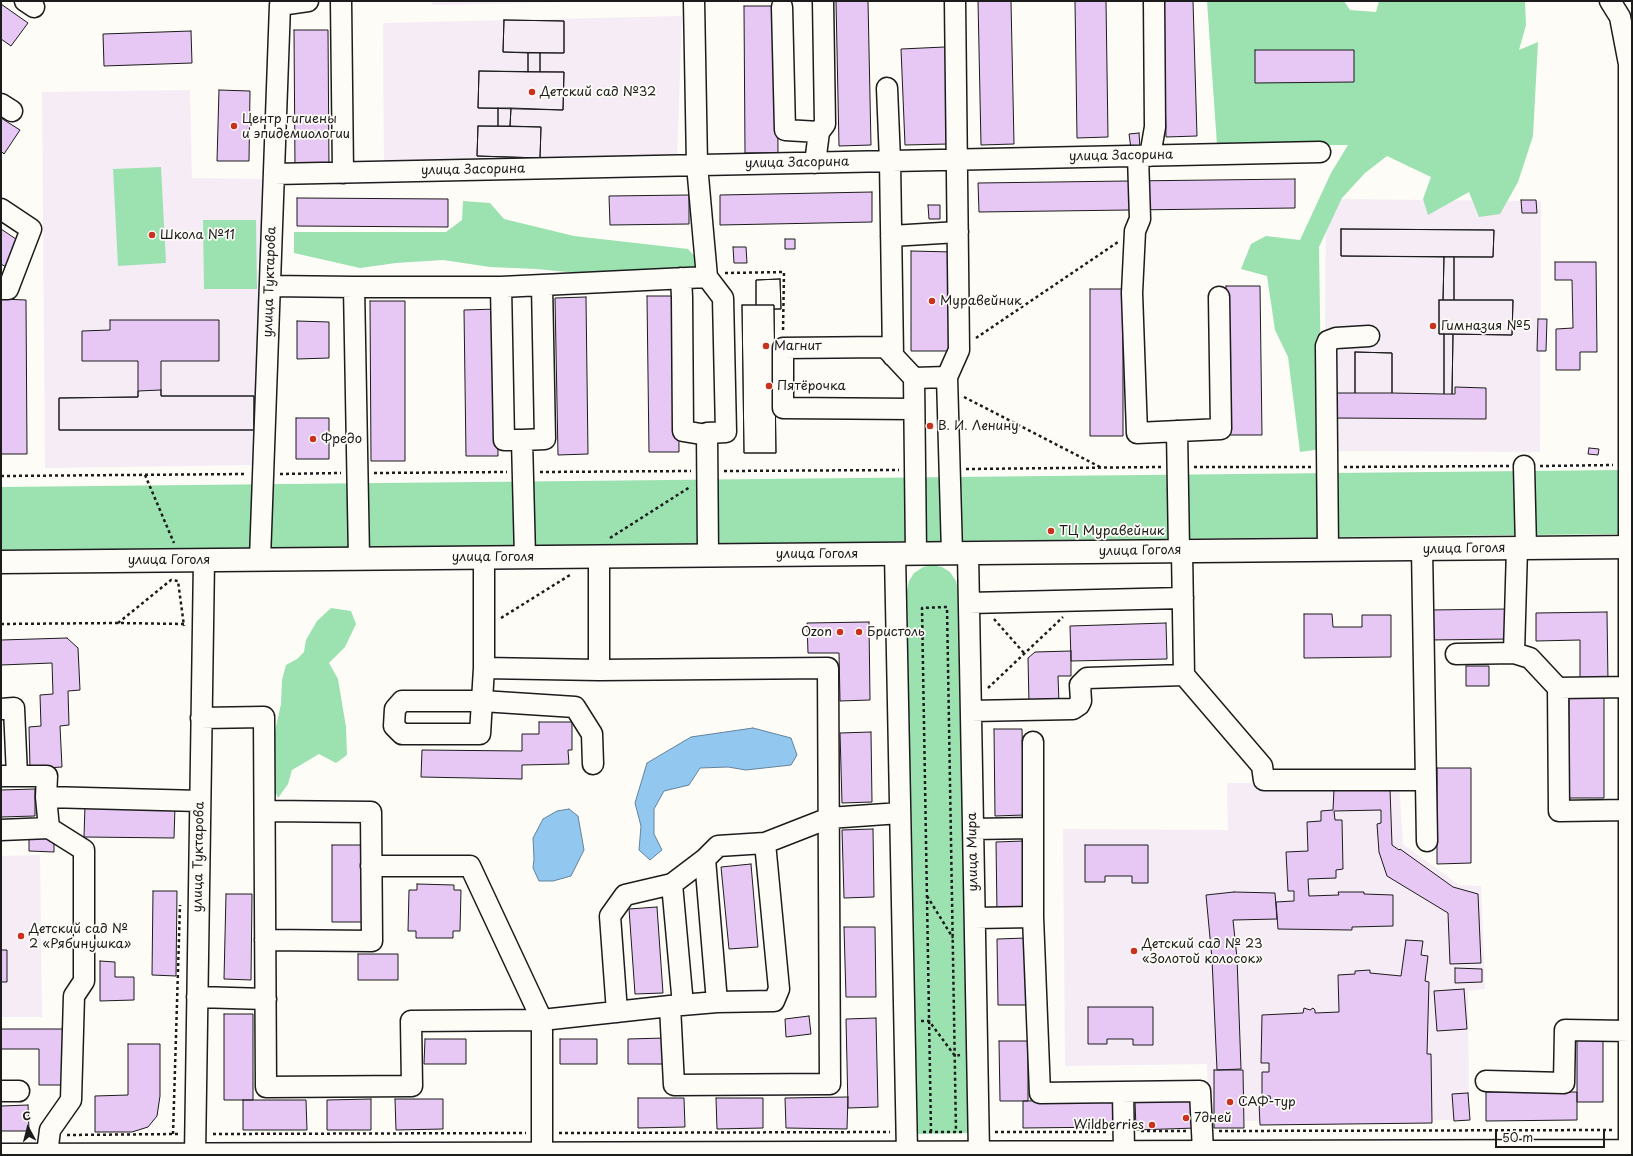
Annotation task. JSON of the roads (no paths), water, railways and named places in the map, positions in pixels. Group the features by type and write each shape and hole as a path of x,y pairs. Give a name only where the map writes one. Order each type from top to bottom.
{"main road":[{"name":"улица Гоголя","path":"1,562 1631,547"}],"street":[{"name":"улица Туктарова","path":"260,559 280,5 308,1"},
{"path":"341,1 343,172"},
{"path":"694,1 696,165 707,277 723,298 726,432 707,433 708,555"},
{"path":"815,163 819,132 825,124 823,1"},
{"path":"914,409 783,408 783,348 885,347 914,378 948,383 959,350 954,1"},
{"path":"1154,1 1155,127 1144,156 1140,218 1135,231 1132,293 1137,433 1221,430 1219,297"},
{"path":"1,1154 48,1145 195,1154 694,1154 907,1152 1451,1153 1628,1151 1630,902 1629,810 1631,736 1629,687 1631,650 1631,74 1620,16 1610,1"},
{"path":"782,7 785,130 819,132"},
{"path":"887,88 890,161 893,356"},
{"name":"улица Засорина","path":"274,174 1320,152"},
{"path":"1,209 31,229 8,290 1,289"},
{"path":"891,236 958,232"},
{"path":"270,286 501,287 707,277"},
{"path":"681,278 683,431 702,434"},
{"path":"501,287 504,440 544,439 542,285"},
{"path":"354,287 359,558"},
{"path":"1328,550 1326,346 1328,341 1336,338 1369,336"},
{"path":"907,1152 900,813 905,554 914,409 914,378"},
{"name":"улица Мира","path":"948,383 960,553 974,603 971,708 979,1152"},
{"path":"1177,431 1184,675 1262,766 1264,780 1426,780"},
{"path":"522,440 524,557"},
{"path":"1514,653 1522,548 1524,466"},
{"path":"1422,549 1428,841"},
{"path":"599,556 599,670"},
{"path":"484,558 484,668 482,701 574,707 592,734 593,764"},
{"name":"улица Туктарова","path":"195,1154 204,560"},
{"path":"974,603 1182,598"},
{"path":"1456,654 1514,653 1530,658 1558,688 1559,811 1629,810"},
{"path":"484,668 599,670 828,668 830,1084 674,1085 676,1005 672,884"},
{"path":"971,708 1074,709 1081,701 1080,685 1087,678 1184,675"},
{"path":"1558,688 1629,687"},
{"path":"1,709 14,708 9,776 46,776 46,797 49,828"},
{"path":"201,718 264,717 266,1087 412,1086 411,1021 542,1020 676,1005 717,1002 774,1001 779,989 765,843"},
{"path":"1032,742 1034,917 1040,1093 1200,1091 1203,1131 1198,1152"},
{"path":"46,797 200,801"},
{"path":"265,811 371,812 372,941 265,940"},
{"path":"617,1012 610,916 625,896 672,884 705,859 718,846 765,843 829,818 900,813"},
{"path":"1,830 49,828 84,850 84,981 74,996 71,1100 60,1118 50,1130 48,1145"},
{"path":"973,829 1033,828"},
{"path":"705,859 717,1002"},
{"path":"371,866 470,866 542,1020 542,1153"},
{"path":"974,918 1034,917"},
{"path":"197,997 266,999"},
{"path":"1486,1081 1564,1083 1565,1030 1629,1031"},
{"path":"1123,1092 1124,1152"}],"water":[{"path":"753,728 791,738 797,755 791,765 746,770 728,767 700,768 689,785 664,791 654,809 654,834 662,850 650,860 639,850 641,826 635,803 647,763 691,737"},
{"path":"569,809 578,816 584,850 571,876 553,881 539,881 533,868 533,838 543,819 557,811"}],"place":[{"name":"Детский сад №32","path":"532,92"},
{"name":"Центр гигиены и эпидемиологии","path":"234,126"},
{"name":"Школа №11","path":"152,235"},
{"name":"Муравейник","path":"932,301"},
{"name":"Гимназия №5","path":"1433,326"},
{"name":"Магнит","path":"766,346"},
{"name":"Пятёрочка","path":"769,386"},
{"name":"В. И. Ленину","path":"930,426"},
{"name":"Фредо","path":"313,439"},
{"name":"ТЦ Муравейник","path":"1051,531"},
{"name":"Ozon","path":"840,632"},
{"name":"Бристоль","path":"859,632"},
{"name":"Детский сад № 2 «Рябинушка»","path":"21,936"},
{"name":"Детский сад № 23 «Золотой колосок»","path":"1134,951"},
{"name":"САФ-тур","path":"1230,1102"},
{"name":"7дней","path":"1186,1118"},
{"name":"Wildberries","path":"1152,1125"}]}
